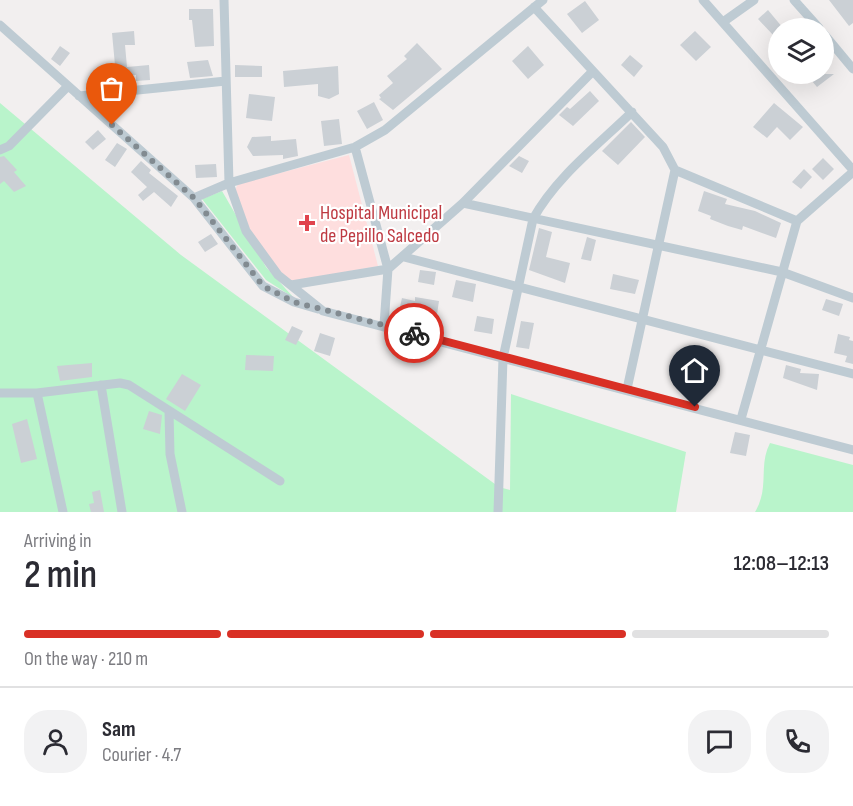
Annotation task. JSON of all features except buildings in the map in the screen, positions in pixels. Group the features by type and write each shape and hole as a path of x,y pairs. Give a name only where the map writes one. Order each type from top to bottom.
{"street":[{"path":"224,0 230,183 246,231 278,275 323,310"},
{"path":"194,198 230,183 355,147 385,130 543,0"},
{"path":"703,0 853,171 797,221 741,419"},
{"path":"723,22 754,0"},
{"path":"797,1 811,18"},
{"path":"534,7 663,147 675,170 627,389"},
{"path":"0,25 194,198 263,286 294,302 853,450"},
{"path":"834,46 853,69"},
{"path":"291,285 388,269 463,203 592,72"},
{"path":"79,96 226,81"},
{"path":"0,150 9,146 68,86"},
{"path":"498,512 503,358 534,219 543,202 560,183 632,112"},
{"path":"355,147 388,269 384,325"},
{"path":"675,170 797,221"},
{"path":"463,203 782,272 853,298"},
{"path":"404,256 853,374"},
{"path":"0,393 37,393 120,383 129,385 280,481"},
{"path":"101,385 122,512"},
{"path":"37,393 63,512"},
{"path":"169,411 170,454 182,512"}],"shaded area":[{"name":"Hospital Municipal de Pepillo Salcedo","path":"349,155 378,266 294,281 285,278 251,233 235,190 238,184"}],"green space":[{"path":"0,103 181,255 499,487 510,490 511,394 686,452 676,512 0,512"},
{"path":"222,191 266,267 294,298 266,280 202,199"},
{"path":"770,443 853,465 853,512 755,512 762,494 765,460"}],"way so far":[{"path":"112,125 194,198 263,286 294,302 414,333"}],"place":[{"name":"Hospital Municipal de Pepillo Salcedo","path":"307,223"}],"route":[{"path":"414,333 695,407"}]}
